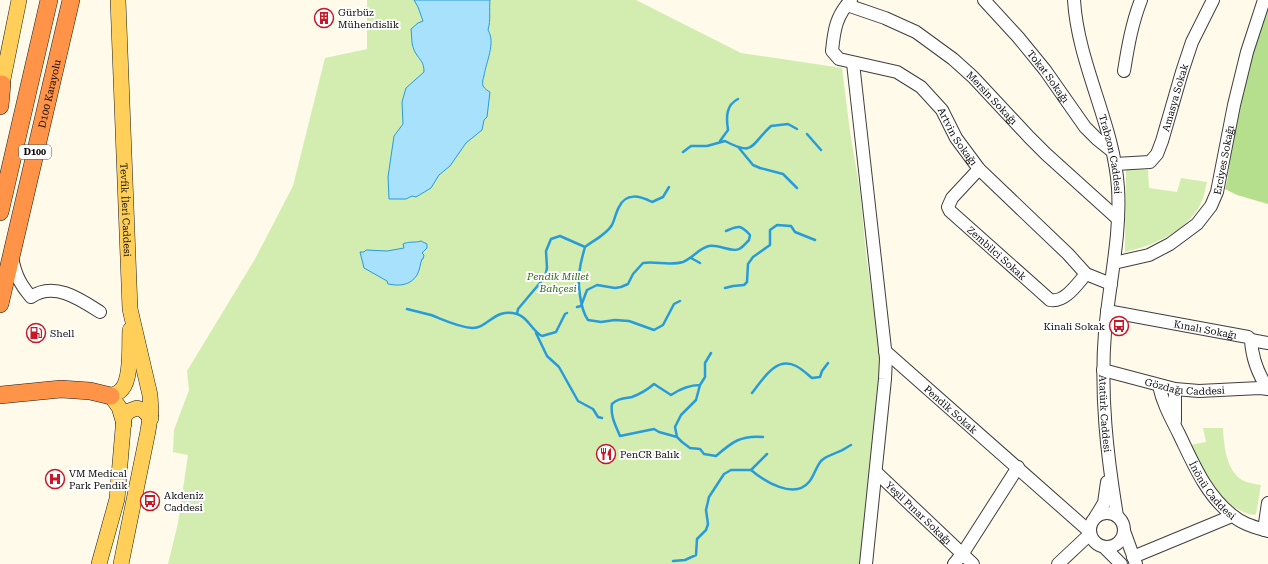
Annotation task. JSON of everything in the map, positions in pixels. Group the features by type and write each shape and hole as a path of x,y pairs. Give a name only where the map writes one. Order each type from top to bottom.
{"highway":[{"name":"D100 Karayolu","path":"0,212 49,0"},
{"name":"D100 Karayolu","path":"0,304 71,0"},
{"path":"0,106 1,89"},
{"path":"3,398 61,389 90,391 111,396"}],"main road":[{"path":"1,89 19,0"},
{"name":"Tevfik İleri Caddesi","path":"118,0 130,309 150,395 150,418 121,564"},
{"path":"124,424 119,407 111,396 122,389 128,373 130,309"},
{"path":"99,564 117,499 126,414 137,408 143,410 150,418"}],"street":[{"name":"Tokat Sokağı","path":"984,0 1023,42 1045,70 1085,127 1112,151"},
{"path":"1124,71 1129,38 1141,0"},
{"name":"Amasya Sokak","path":"1115,164 1150,162 1157,154 1192,42 1213,0"},
{"name":"Erciyes Sokağı","path":"1114,263 1149,255 1170,244 1197,224 1211,206 1217,192 1234,105 1247,52 1264,0"},
{"name":"Artvin Sokağı","path":"849,2 842,9 833,35 832,51 839,59 897,72 921,87 942,110 956,138 979,169 1068,254 1086,274 1111,284"},
{"name":"Mersin Sokağı","path":"849,2 916,32 942,51 973,77 1029,137 1118,219"},
{"name":"Trabzon Caddesi","path":"1073,3 1086,61 1115,164 1119,203 1114,263 1107,311"},
{"path":"853,63 885,350 885,378 866,564"},
{"name":"Zembilci Sokak","path":"979,169 952,198 948,207 950,211 1050,300 1060,300 1086,274"},
{"path":"11,255 16,276 31,297 37,293 43,292 56,291 70,294 100,312"},
{"name":"Kınalı Sokağı","path":"1107,311 1248,337 1251,340 1268,343"},
{"name":"Atatürk Caddesi","path":"1107,311 1103,370 1105,433 1108,464 1117,516 1122,523 1124,532"},
{"path":"1251,340 1254,361 1262,380 1268,389"},
{"name":"Pendik Sokak","path":"885,350 1065,509 1092,526"},
{"name":"Gözdağı Caddesi","path":"1103,370 1175,389 1199,391 1260,388 1268,389"},
{"name":"İnönü Caddesi","path":"1159,386 1162,401 1208,490 1232,516 1250,526 1266,530"},
{"path":"1175,389 1176,429"},
{"path":"1108,464 1104,503 1092,526 1094,542 1110,558"},
{"path":"954,564 963,553 1018,467"},
{"name":"Yeşil Pınar Sokağı","path":"876,472 973,564"},
{"path":"1266,530 1268,503"},
{"path":"1058,564 1092,526 1107,513 1117,516"},
{"path":"1124,532 1134,561 1232,516"},
{"path":"1110,558 1110,547 1118,543 1124,532"}],"green space":[{"name":"Pendik Millet Bahçesi","path":"367,0 636,0 741,53 842,68 850,132 860,191 866,254 882,365 860,564 168,564 178,523 188,455 173,452 174,430 189,390 187,371 255,259 293,186 325,58 367,49"},
{"path":"1268,0 1268,204 1237,195 1225,189 1228,177 1237,100"},
{"path":"1126,169 1148,170 1149,188 1177,192 1181,178 1207,182 1200,205 1194,215 1186,223 1157,242 1125,252"},
{"path":"1203,428 1223,428 1227,457 1232,470 1242,480 1261,485 1256,514 1254,515 1242,511 1232,505 1222,497 1207,477 1190,445 1206,442"}],"water":[{"path":"414,0 490,0 488,30 491,47 483,82 483,86 490,92 487,117 484,120 482,130 466,143 450,166 439,175 431,188 416,197 412,196 406,199 389,199 388,177 394,136 403,124 402,102 406,88 424,72 422,63 412,44 411,29 423,21"},
{"path":"421,241 427,244 427,248 422,253 424,255 417,275 408,283 400,285 388,284 387,281 364,268 360,252 364,252 366,250 387,251 404,248 403,244"}],"waterway":[{"path":"720,141 728,130 727,116 729,108 738,99"},
{"path":"683,152 691,146 707,146 725,141 735,146 747,148 751,147 771,126 788,124 797,129"},
{"path":"807,134 821,150"},
{"path":"739,148 753,165 783,174 797,188"},
{"path":"669,187 663,197 652,202 638,197 629,197 622,202 609,229 585,247 581,260 579,287 581,302 588,320 601,322 615,320 629,321 654,330 663,325 674,304 680,301"},
{"path":"725,288 744,285 747,282 748,264 753,257 770,245 770,230 777,225 791,226 795,232 815,240"},
{"path":"577,307 581,306 587,290 597,285 615,288 628,284 633,274 643,263 673,264 683,262 705,247 717,246 736,250 742,247 749,240 750,235 744,229 739,227 726,231"},
{"path":"517,314 518,309 545,277 547,268 546,251 551,239 560,236 585,247"},
{"path":"691,258 700,263"},
{"path":"407,309 431,315 456,325 472,328 482,325 503,313 517,314 524,318 535,331 542,336 556,332 565,314 567,313"},
{"path":"536,333 547,356 559,367 578,401 593,409 598,417 602,418"},
{"path":"677,437 675,427 681,415 696,400 700,385 705,377 705,363 711,353"},
{"path":"752,393 765,376 776,366 782,364 796,366 812,378 820,377 822,371 828,363"},
{"path":"700,385 685,388 671,395 654,384 638,395 614,402 612,404 612,413 620,436 654,429 677,437 690,448 700,449 704,454 716,456 737,440 749,437 763,437"},
{"path":"751,470 763,479 779,487 795,489 803,487 809,482 819,463 823,459 851,445"},
{"path":"673,561 685,560 696,555 697,539 706,530 708,524 706,510 709,497 724,474 731,470 751,470 767,454"}],"place":[{"name":"Gürbüz Mühendislik","path":"324,18"},
{"name":"Kinali Sokak","path":"1119,326"},
{"name":"Shell","path":"36,333"},
{"name":"PenCR Balık","path":"606,454"},
{"name":"VM Medical Park Pendik","path":"55,479"},
{"name":"Akdeni̇z Caddesi̇","path":"150,501"}]}
